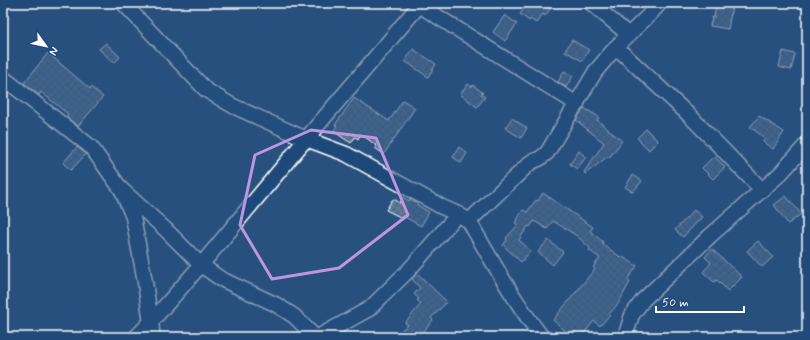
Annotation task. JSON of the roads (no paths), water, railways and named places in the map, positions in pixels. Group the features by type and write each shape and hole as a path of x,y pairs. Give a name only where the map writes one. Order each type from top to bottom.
{"street":[{"path":"123,3 206,90 233,106 306,139 346,154 464,218 530,322 542,337"},
{"path":"591,3 629,35"},
{"path":"318,337 368,309 464,218 531,162 539,159 547,153 595,72 616,47 660,3"},
{"path":"136,337 201,265 420,4 577,104"},
{"path":"616,47 690,116 762,190"},
{"path":"3,79 91,147 121,189 165,229 201,265 221,279 274,304 294,316 315,337"},
{"path":"624,337 632,315 643,300 710,236 780,174 807,144"},
{"path":"121,189 133,217 153,337"}]}
